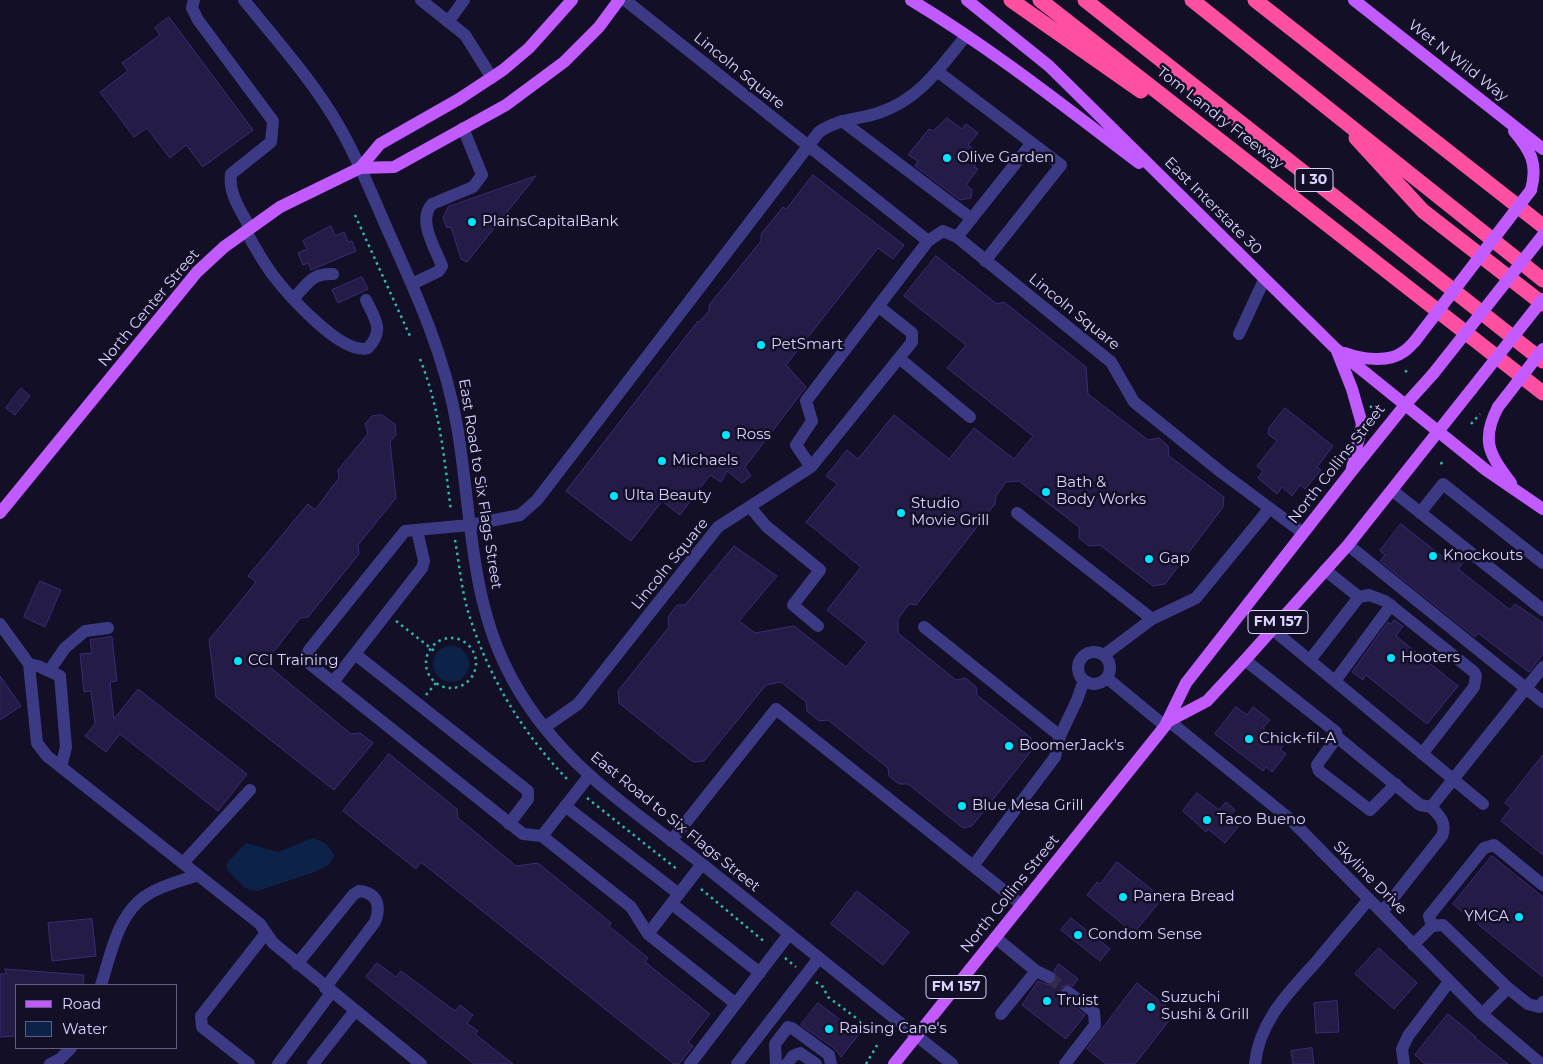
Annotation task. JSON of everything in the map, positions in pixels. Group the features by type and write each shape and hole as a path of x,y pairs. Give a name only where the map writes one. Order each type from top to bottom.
{"highway":[{"path":"1011,0 1311,210"},
{"name":"Tom Landry Freeway","path":"1040,0 1543,393"},
{"name":"I 30","path":"1086,0 1543,361"},
{"path":"1192,0 1543,280"},
{"path":"1255,0 1543,226"},
{"path":"1344,121 1363,149 1423,211 1543,304"}],"main road":[{"name":"North Center Street","path":"0,514 197,272 224,247 280,207 360,168 380,144 492,78 529,48 572,0"},
{"name":"North Center Street","path":"360,168 394,167 506,105 564,62 598,27 619,0"},
{"path":"910,0 1008,64 1176,192"},
{"name":"East Interstate 30","path":"967,0 1049,66 1336,349 1486,470 1543,509"},
{"name":"Wet N Wild Way","path":"1354,0 1543,148"},
{"path":"1336,349 1354,357 1382,359 1402,354 1415,341 1531,190 1536,174 1531,155 1500,114"},
{"name":"North Collins Street","path":"894,1064 1167,724 1186,683 1404,405 1433,374 1543,235"},
{"name":"North Collins Street","path":"1167,724 1207,701 1326,570 1393,491 1543,299"},
{"path":"1336,349 1352,389 1362,424 1351,472"},
{"path":"1519,493 1493,459 1487,438 1489,424 1498,407 1543,350"}],"street":[{"path":"194,0 192,8 198,20 273,121 271,142 231,174 230,182 232,194 248,230 272,275 293,299 328,331 355,349 362,350 368,348 377,336 378,325 366,300"},
{"name":"East Road to Six Flags Street","path":"244,0 314,89 339,126 412,284 444,365 457,425 470,525 486,621 506,668 526,701 545,727 589,776 952,1064"},
{"path":"421,0 465,35 492,78"},
{"path":"448,22 464,0"},
{"name":"Lincoln Square","path":"625,0 928,241"},
{"path":"736,1004 648,934 631,907 542,836 523,834 509,824 310,664 306,657 309,650 405,531 470,525 520,515 537,500 819,132 832,124 879,113 900,105 920,91 966,36"},
{"path":"937,71 1061,165 985,261"},
{"path":"842,121 972,218"},
{"path":"412,284 439,271 442,266 425,221 428,209 432,204 474,187 482,175 463,128"},
{"path":"811,467 796,445 812,421 806,401 928,241 943,231 957,237 1031,144"},
{"name":"Lincoln Square","path":"957,237 1111,362 1134,402 1269,509 1303,533"},
{"path":"293,299 312,278 320,273 333,274"},
{"path":"1239,334 1264,280"},
{"name":"Lincoln Square","path":"545,727 578,704 718,527 811,467 899,358 914,337 912,333 878,306"},
{"path":"899,358 970,417"},
{"path":"1420,512 1443,484 1543,563"},
{"path":"1393,491 1543,610"},
{"path":"750,507 766,526 820,570 793,605 818,626"},
{"path":"1104,654 1152,619 1196,598 1269,509"},
{"path":"1017,513 1152,619"},
{"path":"333,682 422,568 424,560 417,530"},
{"path":"1348,545 1543,702"},
{"path":"1326,570 1359,596 1375,596 1391,605 1476,676 1474,687 1422,754"},
{"path":"1310,660 1359,596"},
{"path":"1335,681 1391,605"},
{"path":"0,624 28,664 38,743 47,756 260,924 273,943 297,964 354,1012 421,1064"},
{"path":"924,627 1060,736"},
{"path":"49,671 65,648 85,631 108,628"},
{"path":"1272,629 1483,804"},
{"path":"973,866 1055,757 1060,736 1078,700 1084,680 1078,667 1082,657 1095,651 1104,654 1110,663 1107,678 1094,684 1084,680"},
{"path":"356,654 528,791 528,799 509,824"},
{"path":"1245,660 1336,732 1337,736 1420,804 1431,807 1443,820 1445,826 1442,836 1382,912"},
{"path":"28,664 60,676 66,747 61,767"},
{"path":"1431,807 1543,667"},
{"name":"Skyline Drive","path":"1107,678 1291,820 1449,982 1482,1014 1541,1064"},
{"path":"671,841 776,709 1022,905"},
{"path":"1337,736 1317,766 1319,771 1370,810 1396,784"},
{"path":"542,836 589,776"},
{"path":"183,863 250,790"},
{"path":"565,806 760,973"},
{"path":"1432,926 1429,916 1484,848 1494,845 1543,885"},
{"path":"648,934 702,864"},
{"path":"101,984 120,928 131,909 147,895 198,875"},
{"path":"278,1064 376,922 380,910 376,900 366,892 359,891 353,895 297,964"},
{"path":"1255,1064 1260,1041 1267,1023 1282,1001 1369,899"},
{"path":"1413,945 1432,926 1443,925 1508,988 1528,1004 1539,1007 1543,1002"},
{"path":"249,1064 202,1027 202,1016 266,933"},
{"path":"690,1064 790,934"},
{"path":"996,938 1036,971 1049,977"},
{"path":"737,1064 818,958"},
{"path":"1001,1014 1036,971"},
{"path":"1404,1064 1402,1049 1408,1036 1449,982"},
{"path":"1482,1014 1508,988"},
{"path":"1065,1064 1095,1026 1094,1012 1068,992"},
{"path":"313,1064 354,1012"},
{"path":"776,1064 775,1044 788,1028 792,1028 828,1056 831,1064"},
{"path":"50,1064 60,1059 70,1049"},
{"path":"787,1064 793,1056 800,1053 816,1064"}],"path":[{"path":"356,215 410,336"},
{"path":"420,358 440,422 451,511"},
{"path":"1405,372 1409,369"},
{"path":"1380,414 1375,410 1381,403"},
{"path":"394,620 437,654"},
{"path":"454,638 463,641 470,647 476,659 474,672 462,686 449,688 436,683 426,667 426,658 430,648 441,640 454,638"},
{"path":"426,695 436,683"},
{"path":"587,798 678,870"},
{"path":"701,889 767,944"},
{"path":"786,958 799,969"},
{"path":"815,981 823,987 828,997 879,1035"},
{"path":"866,1064 879,1042"}],"water":[{"path":"451,646 464,651 469,664 464,677 451,682 438,677 433,664 438,651"},
{"path":"313,838 326,844 334,856 329,865 315,872 257,891 245,888 227,870 227,863 246,843 278,852"}],"building":[{"path":"169,17 253,130 203,167 186,145 170,158 147,128 134,137 100,92 128,71 122,63 160,35 155,28"},
{"name":"Olive Garden","path":"947,118 962,129 966,124 978,133 968,145 982,156 974,167 978,169 966,185 972,190 971,198 960,200 915,166 918,161 908,155 929,129 933,131"},
{"path":"813,175 904,245 893,259 878,248 786,365 806,387 745,467 751,476 742,483 727,471 721,482 710,475 680,515 662,501 631,541 566,491 698,321 709,311 709,305 761,241 761,234 783,207 786,209"},
{"name":"PlainsCapitalBank","path":"536,176 467,262 461,259 451,227 447,228 443,218 448,207"},
{"path":"331,226 335,236 344,232 348,242 352,241 356,251 311,270 308,263 303,265 298,253 307,249 303,241"},
{"path":"936,256 997,304 1004,302 1086,367 1088,394 1148,440 1159,438 1168,446 1169,456 1224,497 1223,507 1165,584 1153,586 1100,545 1089,546 1079,538 1079,527 1019,481 1006,482 996,496 995,504 916,605 909,604 898,619 898,633 956,680 966,678 976,687 977,695 1031,738 1032,750 972,826 963,828 908,784 899,784 889,776 888,768 828,720 819,721 807,711 806,702 781,682 766,685 704,761 693,762 619,703 618,691 669,627 668,617 677,605 685,605 734,546 777,576 739,621 755,633 794,626 846,667 867,642 827,610 861,567 806,522 837,484 826,476 847,450 858,459 894,415 949,459 974,428 1014,459 1033,436 947,368 966,345 904,296"},
{"path":"362,277 368,289 338,303 332,290"},
{"path":"21,388 30,396 15,415 6,408"},
{"path":"1285,408 1333,446 1317,467 1321,470 1305,489 1300,485 1292,496 1282,487 1277,494 1258,478 1263,471 1257,466 1277,441 1268,434 1269,428"},
{"path":"382,415 395,424 396,435 390,442 396,498 358,545 359,554 308,617 300,618 271,655 271,668 351,734 360,733 373,743 334,790 216,697 209,640 256,582 248,576 308,504 315,510 339,478 338,470 368,434 365,424 372,416"},
{"path":"1401,524 1448,561 1454,554 1464,561 1458,569 1510,610 1515,604 1543,623 1543,654 1529,672 1478,633 1475,637 1380,561 1385,555 1380,551"},
{"path":"40,581 61,590 45,627 24,617"},
{"path":"1394,620 1403,626 1396,636 1458,686 1427,724 1366,675 1363,680 1352,672 1388,622 1391,624"},
{"path":"112,637 117,681 110,682 114,719 138,689 247,774 218,811 120,734 106,752 85,736 95,724 91,691 84,692 80,654 92,653 90,640"},
{"path":"0,676 21,706 0,720"},
{"name":"Chick-fil-A","path":"1236,707 1247,715 1253,707 1270,720 1263,728 1284,744 1280,749 1286,754 1272,772 1266,767 1263,771 1215,734"},
{"path":"389,754 457,809 458,818 516,866 538,863 611,923 609,926 648,958 645,962 710,1014 688,1042 693,1046 679,1064 674,1064 421,862 416,869 343,811"},
{"path":"1543,755 1543,855 1501,821 1511,808 1505,803"},
{"path":"1197,793 1219,810 1226,802 1235,810 1228,818 1238,827 1225,843 1208,829 1206,832 1183,811"},
{"path":"1492,856 1543,897 1543,977 1453,904"},
{"name":"Panera Bread","path":"1117,862 1155,892 1153,895 1160,901 1134,933 1087,895 1097,882 1100,884"},
{"path":"857,891 909,932 883,965 831,924"},
{"path":"1071,918 1110,949 1100,961 1061,930"},
{"path":"92,919 96,956 52,961 48,923"},
{"path":"1379,948 1417,983 1394,1009 1355,974"},
{"path":"377,963 396,977 401,971 455,1011 460,1005 473,1015 467,1023 478,1031 475,1034 513,1064 474,1064 366,977"},
{"name":"Truist","path":"1059,964 1078,979 1073,986 1069,984 1062,987 1061,996 1085,1015 1066,1039 1022,1005 1038,981 1049,985 1054,983 1057,977 1054,971"},
{"path":"5,969 84,975 83,984 15,984 15,1036 0,1037 0,974 6,974"},
{"path":"1137,983 1175,1013 1135,1064 1106,1064 1087,1049"},
{"path":"1337,1001 1339,1032 1316,1033 1314,1003"},
{"name":"Raising Cane's","path":"818,1003 859,1034 841,1057 834,1048 801,1025"},
{"path":"1448,1014 1508,1064 1425,1064 1415,1055"},
{"path":"1312,1048 1314,1064 1293,1064 1291,1051"}],"tunnel":[{"path":"1049,977 1068,992"}],"place":[{"name":"Olive Garden","path":"947,158"},
{"name":"PlainsCapitalBank","path":"472,222"},
{"name":"PetSmart","path":"761,345"},
{"name":"Ross","path":"726,435"},
{"name":"Michaels","path":"662,461"},
{"name":"Bath & Body Works","path":"1046,492"},
{"name":"Ulta Beauty","path":"614,496"},
{"name":"Studio Movie Grill","path":"901,513"},
{"name":"Knockouts","path":"1433,556"},
{"name":"Gap","path":"1149,559"},
{"name":"Hooters","path":"1391,658"},
{"name":"CCI Training","path":"238,661"},
{"name":"Chick-fil-A","path":"1249,739"},
{"name":"BoomerJack's","path":"1009,746"},
{"name":"Blue Mesa Grill","path":"962,806"},
{"name":"Taco Bueno","path":"1207,820"},
{"name":"Panera Bread","path":"1123,897"},
{"name":"YMCA","path":"1519,917"},
{"name":"Condom Sense","path":"1078,935"},
{"name":"Truist","path":"1047,1001"},
{"name":"Suzuchi Sushi & Grill","path":"1151,1007"},
{"name":"Raising Cane's","path":"829,1029"}]}
